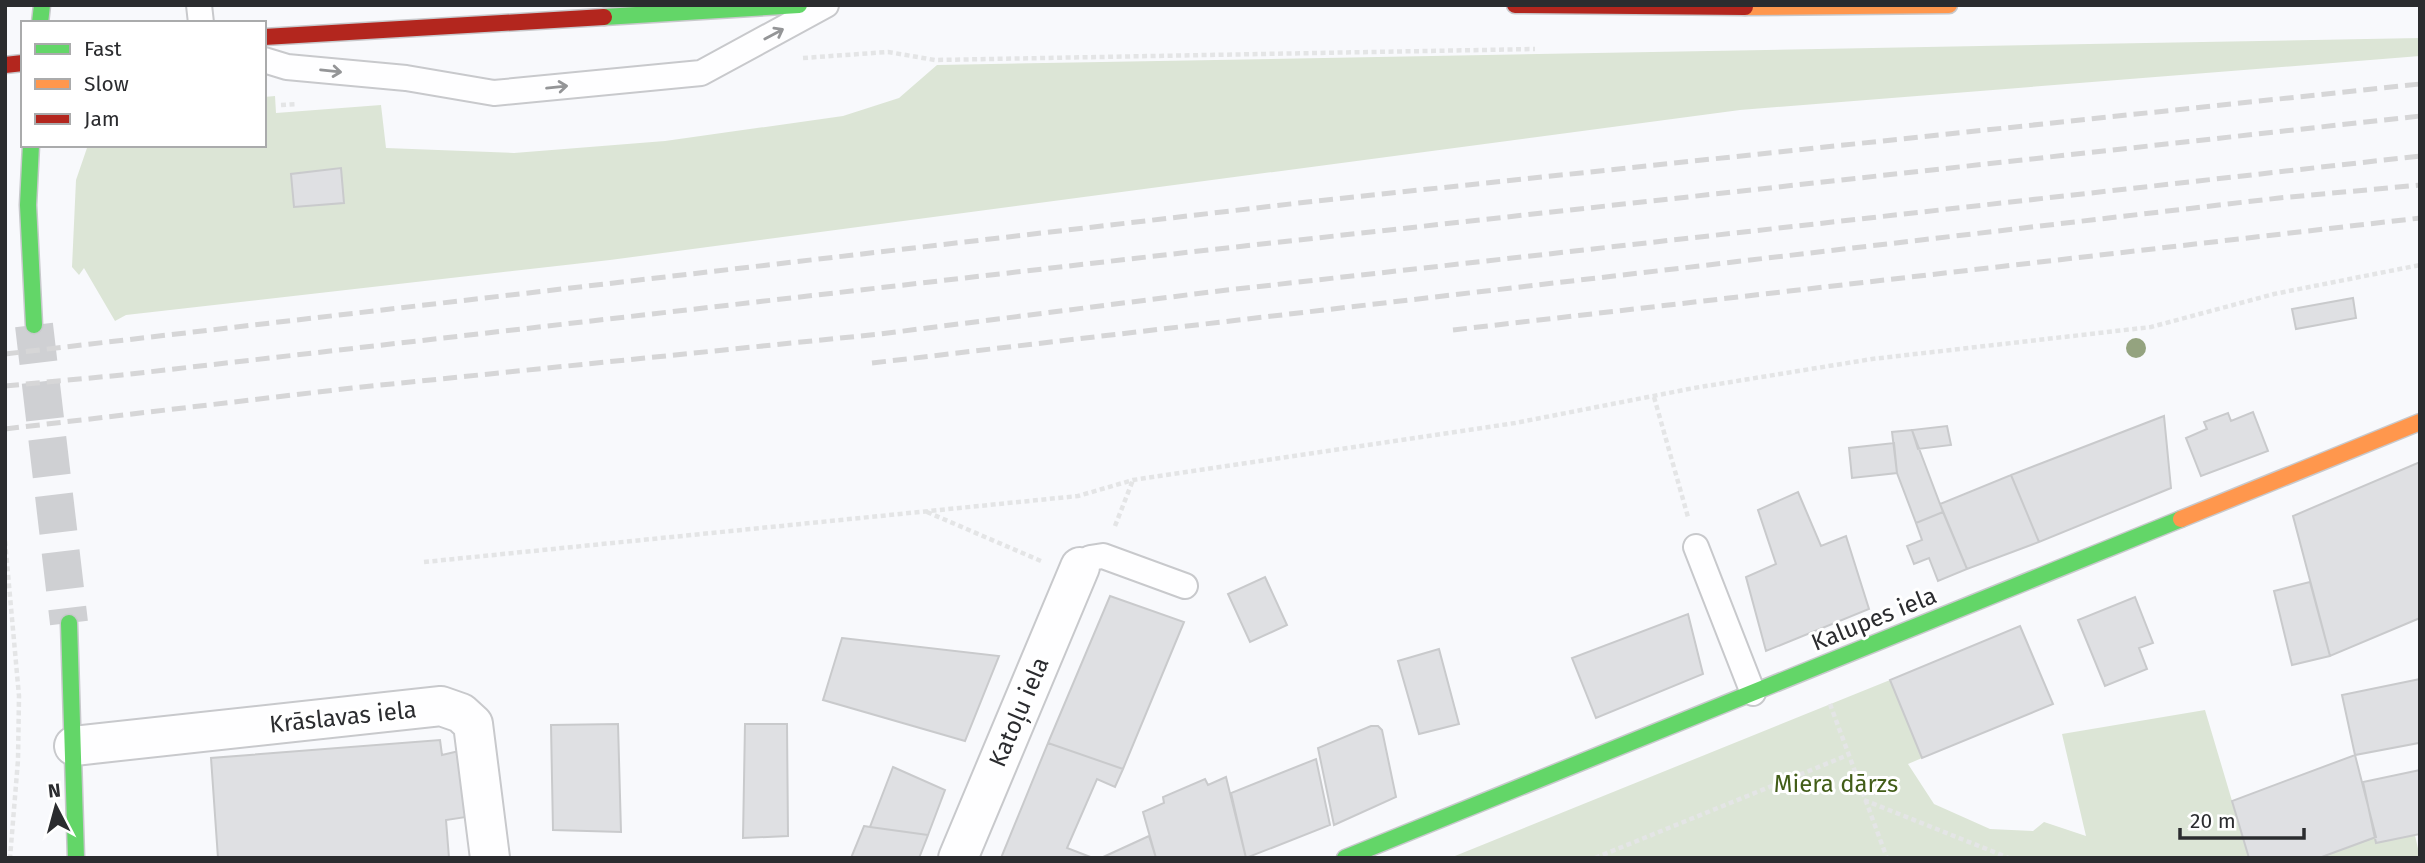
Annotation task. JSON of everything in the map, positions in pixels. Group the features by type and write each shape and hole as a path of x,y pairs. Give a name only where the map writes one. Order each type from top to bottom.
{"main road":[{"path":"266,37 462,15 799,5"},
{"path":"1515,5 1949,5"},
{"path":"31,147 28,205 34,325"},
{"name":"Kalupes iela","path":"1345,858 2420,422"},
{"path":"69,623 76,858"}],"street":[{"name":"Katoļu iela","path":"958,858 1086,566"},
{"name":"Krāslavas iela","path":"74,746 441,706 461,713 473,724 490,858"}],"lane":[{"path":"266,61 287,67 406,78 495,93 701,73 826,5"},
{"path":"1696,547 1753,693"},
{"path":"1086,566 1185,586"}],"path":[{"path":"800,58 888,52 935,60 1549,49"},
{"path":"424,562 1078,496 1133,480 1443,435 1872,359 2151,327 2248,300 2420,265"},
{"path":"1654,397 1696,547"},
{"path":"926,511 1086,566 1133,480"},
{"path":"5,541 19,696 18,760 10,858"},
{"path":"1827,697 1863,800 1887,858"},
{"path":"1595,858 1848,755"},
{"path":"1863,800 2009,858"}],"green space":[{"path":"2420,38 2420,56 1740,110 610,260 126,315 115,321 84,268 79,275 72,267 76,180 87,147 266,147 266,97 275,96 276,113 381,105 386,148 514,153 665,141 843,116 899,98 937,65"},
{"name":"Miera dārzs","path":"1890,680 1922,758 1908,764 1934,804 1990,829 2033,831 2044,822 2086,836 2062,734 2205,710 2249,858 1450,858"},
{"path":"2415,835 2420,858 2319,858 2376,837 2377,843"}],"building":[{"path":"341,168 344,203 294,207 291,174"},
{"path":"2353,298 2356,318 2296,329 2292,309"},
{"path":"2253,412 2268,451 2201,476 2186,438 2207,429 2204,422 2228,413 2231,421"},
{"path":"2164,416 2171,488 2039,542 2011,475"},
{"path":"1947,426 1951,445 1918,449 1912,430"},
{"path":"1912,430 1943,512 1916,523 1897,473 1892,432"},
{"path":"1894,443 1897,473 1852,478 1849,448"},
{"path":"2420,462 2420,618 2330,656 2293,516"},
{"path":"2011,475 2039,542 1967,569 1940,504"},
{"path":"1798,492 1821,546 1846,536 1869,609 1766,651 1746,577 1776,564 1758,510"},
{"path":"1943,512 1967,569 1938,581 1929,558 1914,564 1907,546 1922,540 1916,523"},
{"path":"1265,577 1287,625 1250,642 1228,594"},
{"path":"2310,582 2330,656 2292,665 2274,591"},
{"path":"1110,596 1184,622 1123,769 1048,743"},
{"path":"2135,597 2153,643 2139,648 2147,669 2105,686 2078,620"},
{"path":"1688,614 1703,674 1596,718 1572,658"},
{"path":"2020,626 2053,704 1922,758 1890,680"},
{"path":"842,638 999,656 965,741 823,700"},
{"path":"1439,649 1459,724 1419,734 1398,661"},
{"path":"2420,679 2420,747 2419,743 2355,755 2342,695"},
{"path":"618,724 621,832 553,830 551,725"},
{"path":"745,724 787,724 788,836 743,838"},
{"path":"1371,726 1378,726 1382,730 1396,797 1334,825 1318,748"},
{"path":"440,740 442,755 459,751 466,817 446,820 449,858 218,858 211,758"},
{"path":"1048,743 1123,769 1115,787 1097,779 1067,848 1093,858 1001,858"},
{"path":"2355,755 2376,837 2319,858 2249,858 2232,801"},
{"path":"1316,759 1330,825 1246,858 1231,793"},
{"path":"893,767 945,790 928,835 870,827"},
{"path":"2420,770 2420,834 2376,843 2363,782"},
{"path":"1226,777 1246,858 1156,858 1143,812 1164,803 1163,797 1205,779 1208,785"},
{"path":"864,826 928,835 919,858 851,858"},
{"path":"1149,836 1156,858 1101,858"}],"tunnel":[{"path":"34,325 69,623"}],"railway":[{"path":"5,354 1316,201 2420,84"},
{"path":"5,386 2420,116"},
{"path":"5,429 352,388 880,334 1210,292 2420,156"},
{"path":"872,363 2279,198 2420,185"},
{"path":"1453,330 2420,218"}],"traffic: fast":[{"path":"40,21 42,5"},
{"path":"604,17 799,5"},
{"path":"31,147 28,205 34,325"},
{"path":"1345,858 2181,519"},
{"path":"69,623 76,858"}],"traffic: slow":[{"path":"1745,7 1949,5"},
{"path":"2181,519 2420,422"}],"traffic: jam":[{"path":"1515,5 1745,7"},
{"path":"266,37 604,17"},
{"path":"5,65 21,63"}]}
